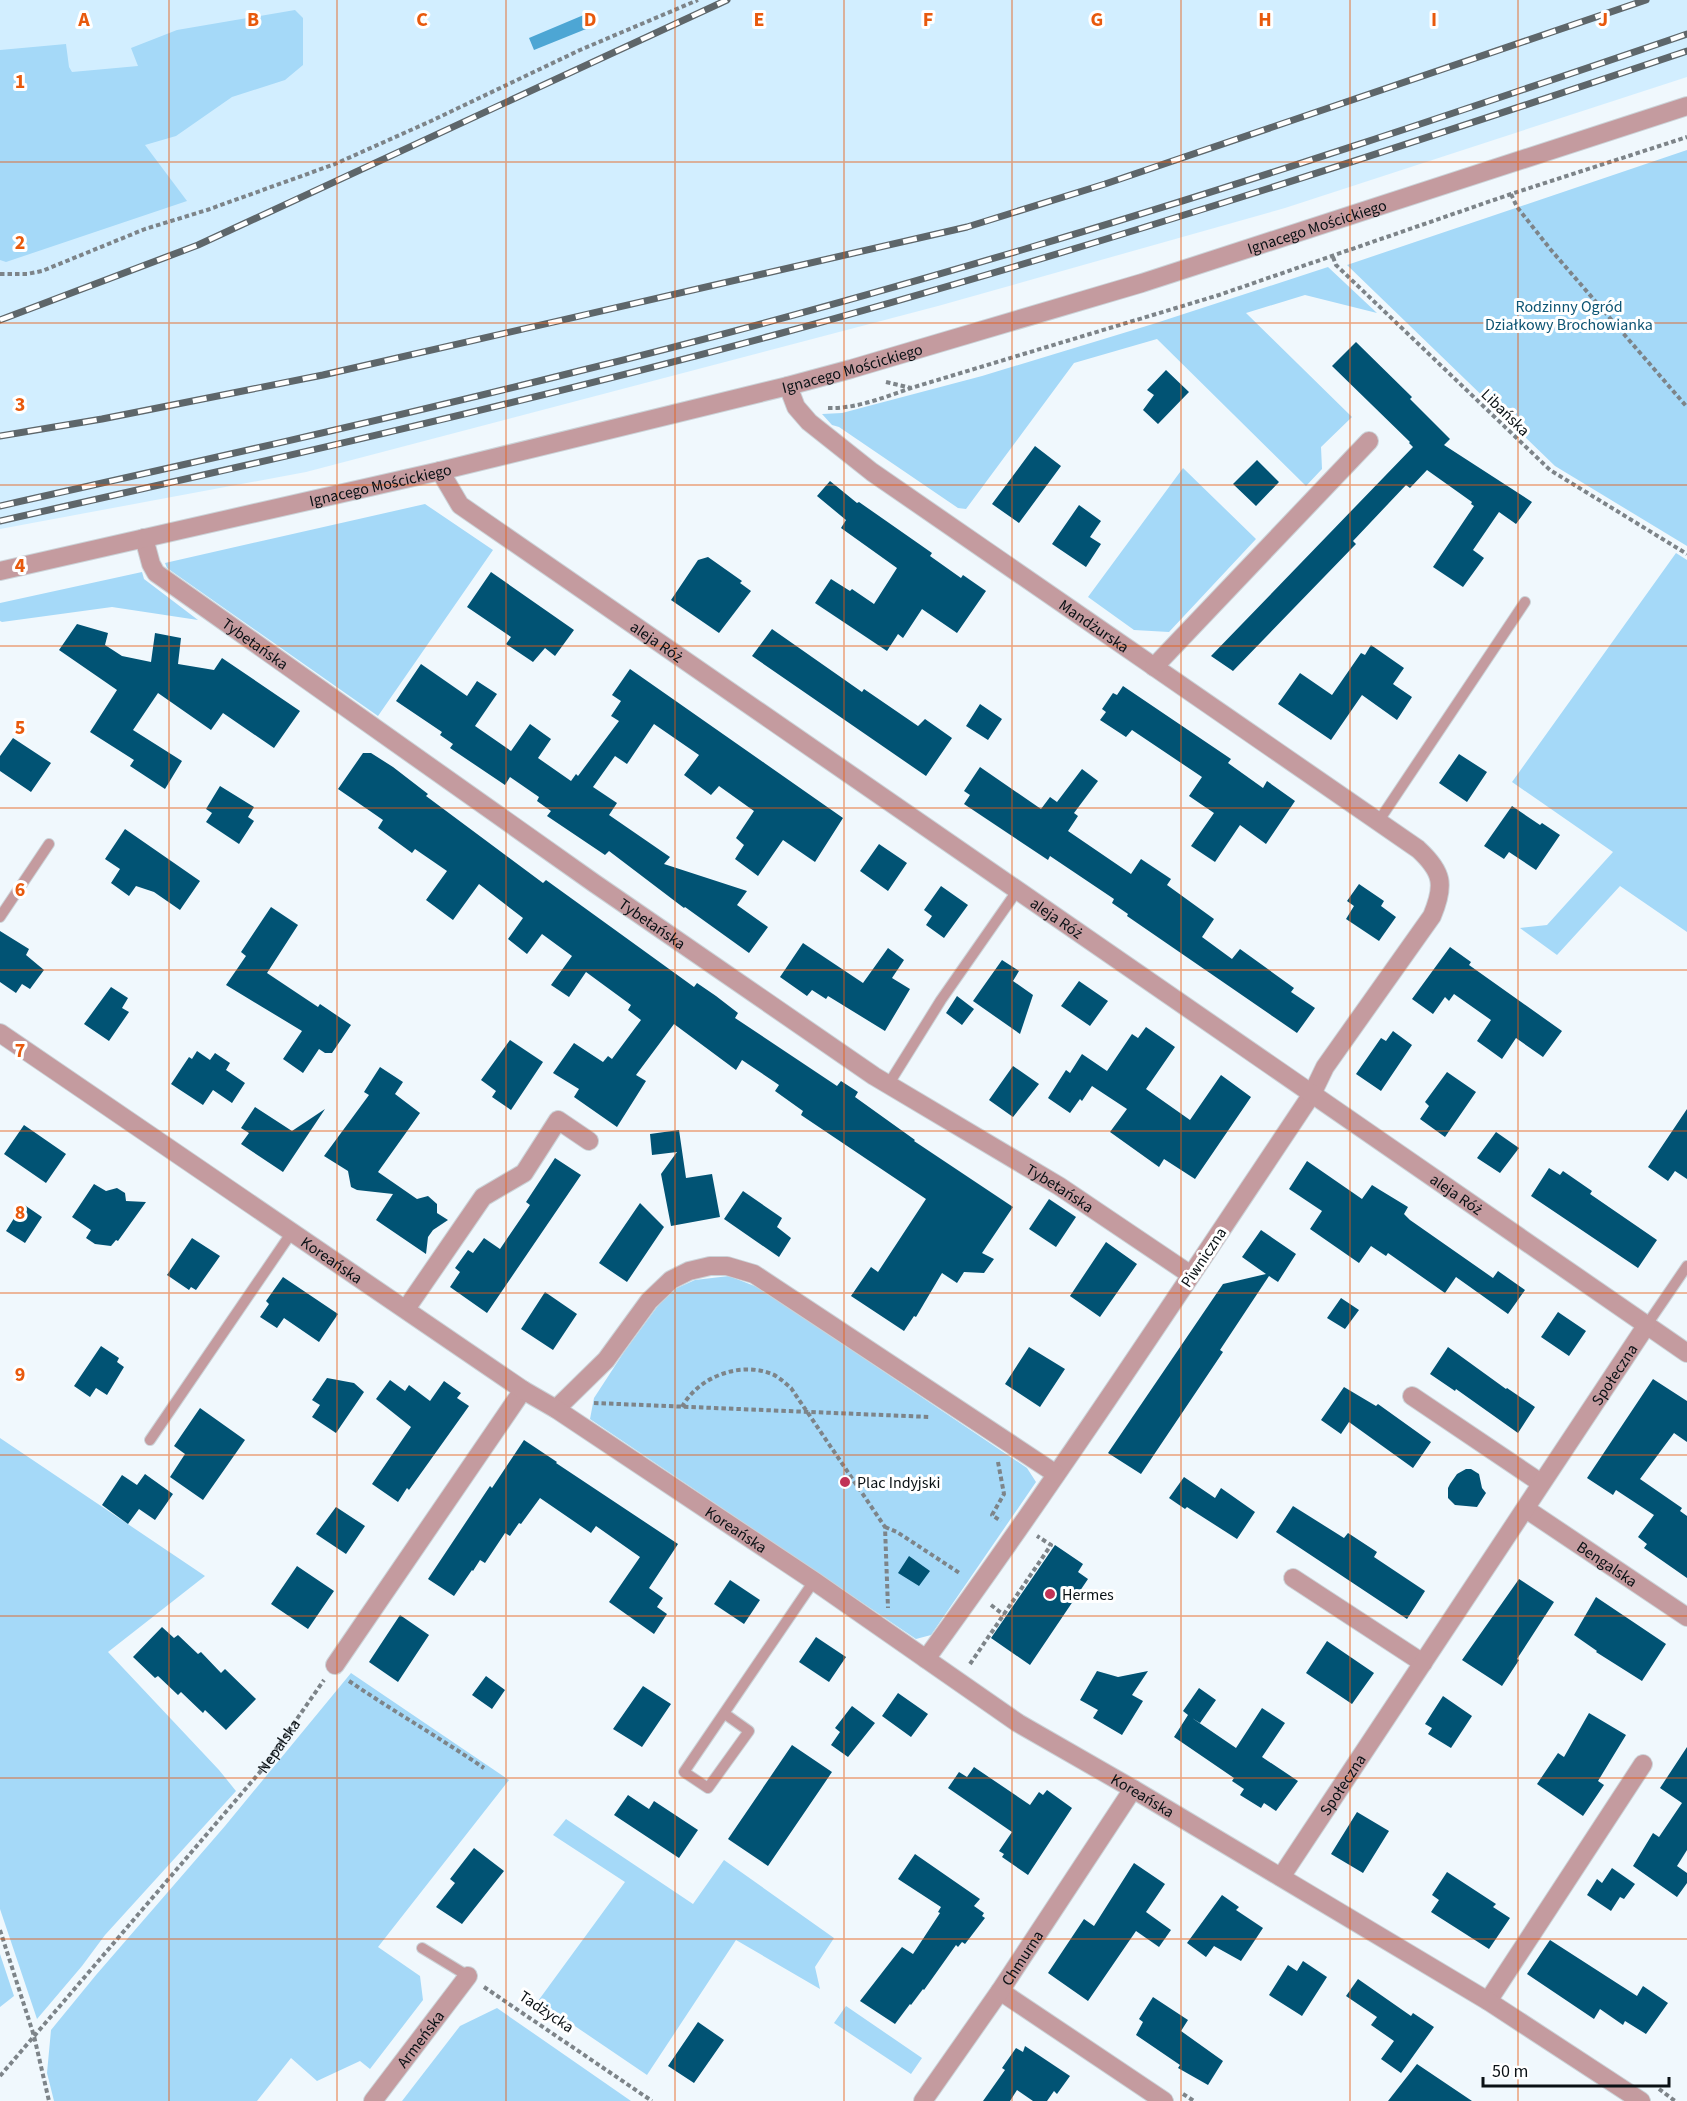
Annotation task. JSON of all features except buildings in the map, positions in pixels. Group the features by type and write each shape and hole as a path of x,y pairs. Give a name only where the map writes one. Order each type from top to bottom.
{"street":[{"name":"Ignacego Mościckiego","path":"0,571 440,471 788,386 1142,284 1687,106"},
{"name":"Mandżurska","path":"788,386 796,406 809,422 872,472 1418,849"},
{"path":"1154,666 1370,441"},
{"name":"aleja Róż","path":"440,471 460,505 1687,1353"},
{"name":"Tybetańska","path":"144,538 151,564 156,573 594,883 888,1085 1059,1186 1191,1275"},
{"name":"Piwniczna","path":"926,1659 1056,1474 1191,1275 1312,1094 1325,1067 1432,916 1441,896 1439,877 1433,862 1418,849"},
{"name":"Koreańska","path":"0,1033 523,1390 556,1409 814,1581 1018,1723 1488,2001 1641,2101"},
{"path":"406,1309 483,1197 524,1173 558,1120 589,1141"},
{"path":"556,1409 606,1360 649,1301 671,1280 689,1270 710,1266 728,1266 754,1274 1056,1474"},
{"name":"Społeczna","path":"1281,1877 1646,1326"},
{"path":"333,1667 523,1390"},
{"path":"1412,1396 1541,1483"},
{"name":"Bengalska","path":"1526,1509 1687,1617"},
{"path":"1293,1578 1424,1663"},
{"path":"1488,2001 1643,1764"},
{"name":"Chmurna","path":"1133,1789 1000,1992 1169,2095"},
{"name":"Armeńska","path":"373,2101 468,1976"},
{"path":"925,2098 1000,1992"}],"lane":[{"path":"1378,822 1525,602"},
{"path":"0,916 49,844"},
{"path":"888,1085 941,1000 1017,891"},
{"path":"150,1440 292,1232"},
{"name":"Społeczna","path":"1646,1326 1687,1266"},
{"path":"725,1714 749,1731 708,1788 684,1773 814,1581"},
{"path":"422,1948 468,1976"}],"path":[{"path":"0,274 27,274 42,271 145,229 207,210 335,164 580,50 698,0"},
{"path":"796,406 839,409 881,399 1219,295 1511,194 1687,137"},
{"path":"1511,194 1517,207 1551,250 1687,407"},
{"name":"Libańska","path":"1333,257 1336,265 1550,471 1687,554"},
{"path":"682,1407 687,1398 711,1379 726,1371 751,1369 773,1374 791,1388 885,1527 888,1613"},
{"path":"588,1410 592,1403 951,1418 961,1412"},
{"path":"968,1667 1052,1545 992,1515 1004,1494 998,1463 1008,1443"},
{"path":"885,1527 897,1532 966,1578 975,1590"},
{"path":"333,1667 484,1768"},
{"name":"Nepalska","path":"0,2076 260,1772 333,1667"},
{"path":"0,1930 34,2036 49,2101"},
{"name":"Tadżycka","path":"468,1976 652,2101"},
{"path":"1169,2095 1194,2101"}],"shaded area":[{"path":"0,0 1687,0 1687,77 1285,208 938,306 306,472 0,529"},
{"path":"586,14 591,27 534,50 529,38"}],"green space":[{"path":"295,10 303,18 303,65 285,80 232,97 176,136 145,145 187,201 6,262 0,260 0,50 66,44 69,67 72,72 138,66 131,48 177,30"},
{"name":"Rodzinny Ogród Działkowy Brochowianka","path":"1687,150 1687,546 1555,466 1347,265"},
{"path":"1328,267 1377,313 1305,295 1246,313 1352,417 1321,447 1322,469 1306,486 1157,339 1074,363 966,509 958,508 839,427 832,425 822,414 842,413 982,376"},
{"path":"1183,468 1256,539 1169,632 1134,630 1088,597"},
{"path":"425,504 493,550 378,716 167,568 165,563"},
{"path":"1676,553 1687,560 1687,932 1620,886 1557,955 1520,928 1547,925 1613,852 1512,782"},
{"path":"142,572 144,579 198,620 112,607 0,621 0,603"},
{"name":"Plac Indyjski","path":"729,1276 757,1287 776,1299 1027,1468 1036,1482 931,1635 916,1639 590,1419 594,1398 668,1292 695,1280"},
{"path":"0,1438 205,1576 108,1652 236,1791 105,1935 37,2019 0,1909"},
{"path":"351,1673 509,1780 378,1947 420,1976 423,2000 370,2069 360,2061 317,2081 291,2058 257,2101 54,2101 47,2073 51,2030 225,1826"},
{"path":"566,1819 693,1904 724,1860 834,1938 815,1967 820,1989 736,1940 647,2075 538,2001 625,1882 553,1835"},
{"path":"0,1954 14,1996 0,2007"},
{"path":"846,2006 922,2058 911,2074 834,2023"},
{"path":"497,2008 631,2101 402,2101 460,2026"}],"railway":[{"path":"0,320 198,245 727,0"},
{"path":"0,436 102,419 323,375 967,227 1105,184 1646,0"},
{"path":"0,506 503,390 857,297 1192,198 1440,118 1687,34"},
{"path":"0,521 483,410 887,304 1231,200 1687,51"}],"place":[{"name":"Plac Indyjski","path":"845,1482"},
{"name":"Hermes","path":"1050,1594"}]}
